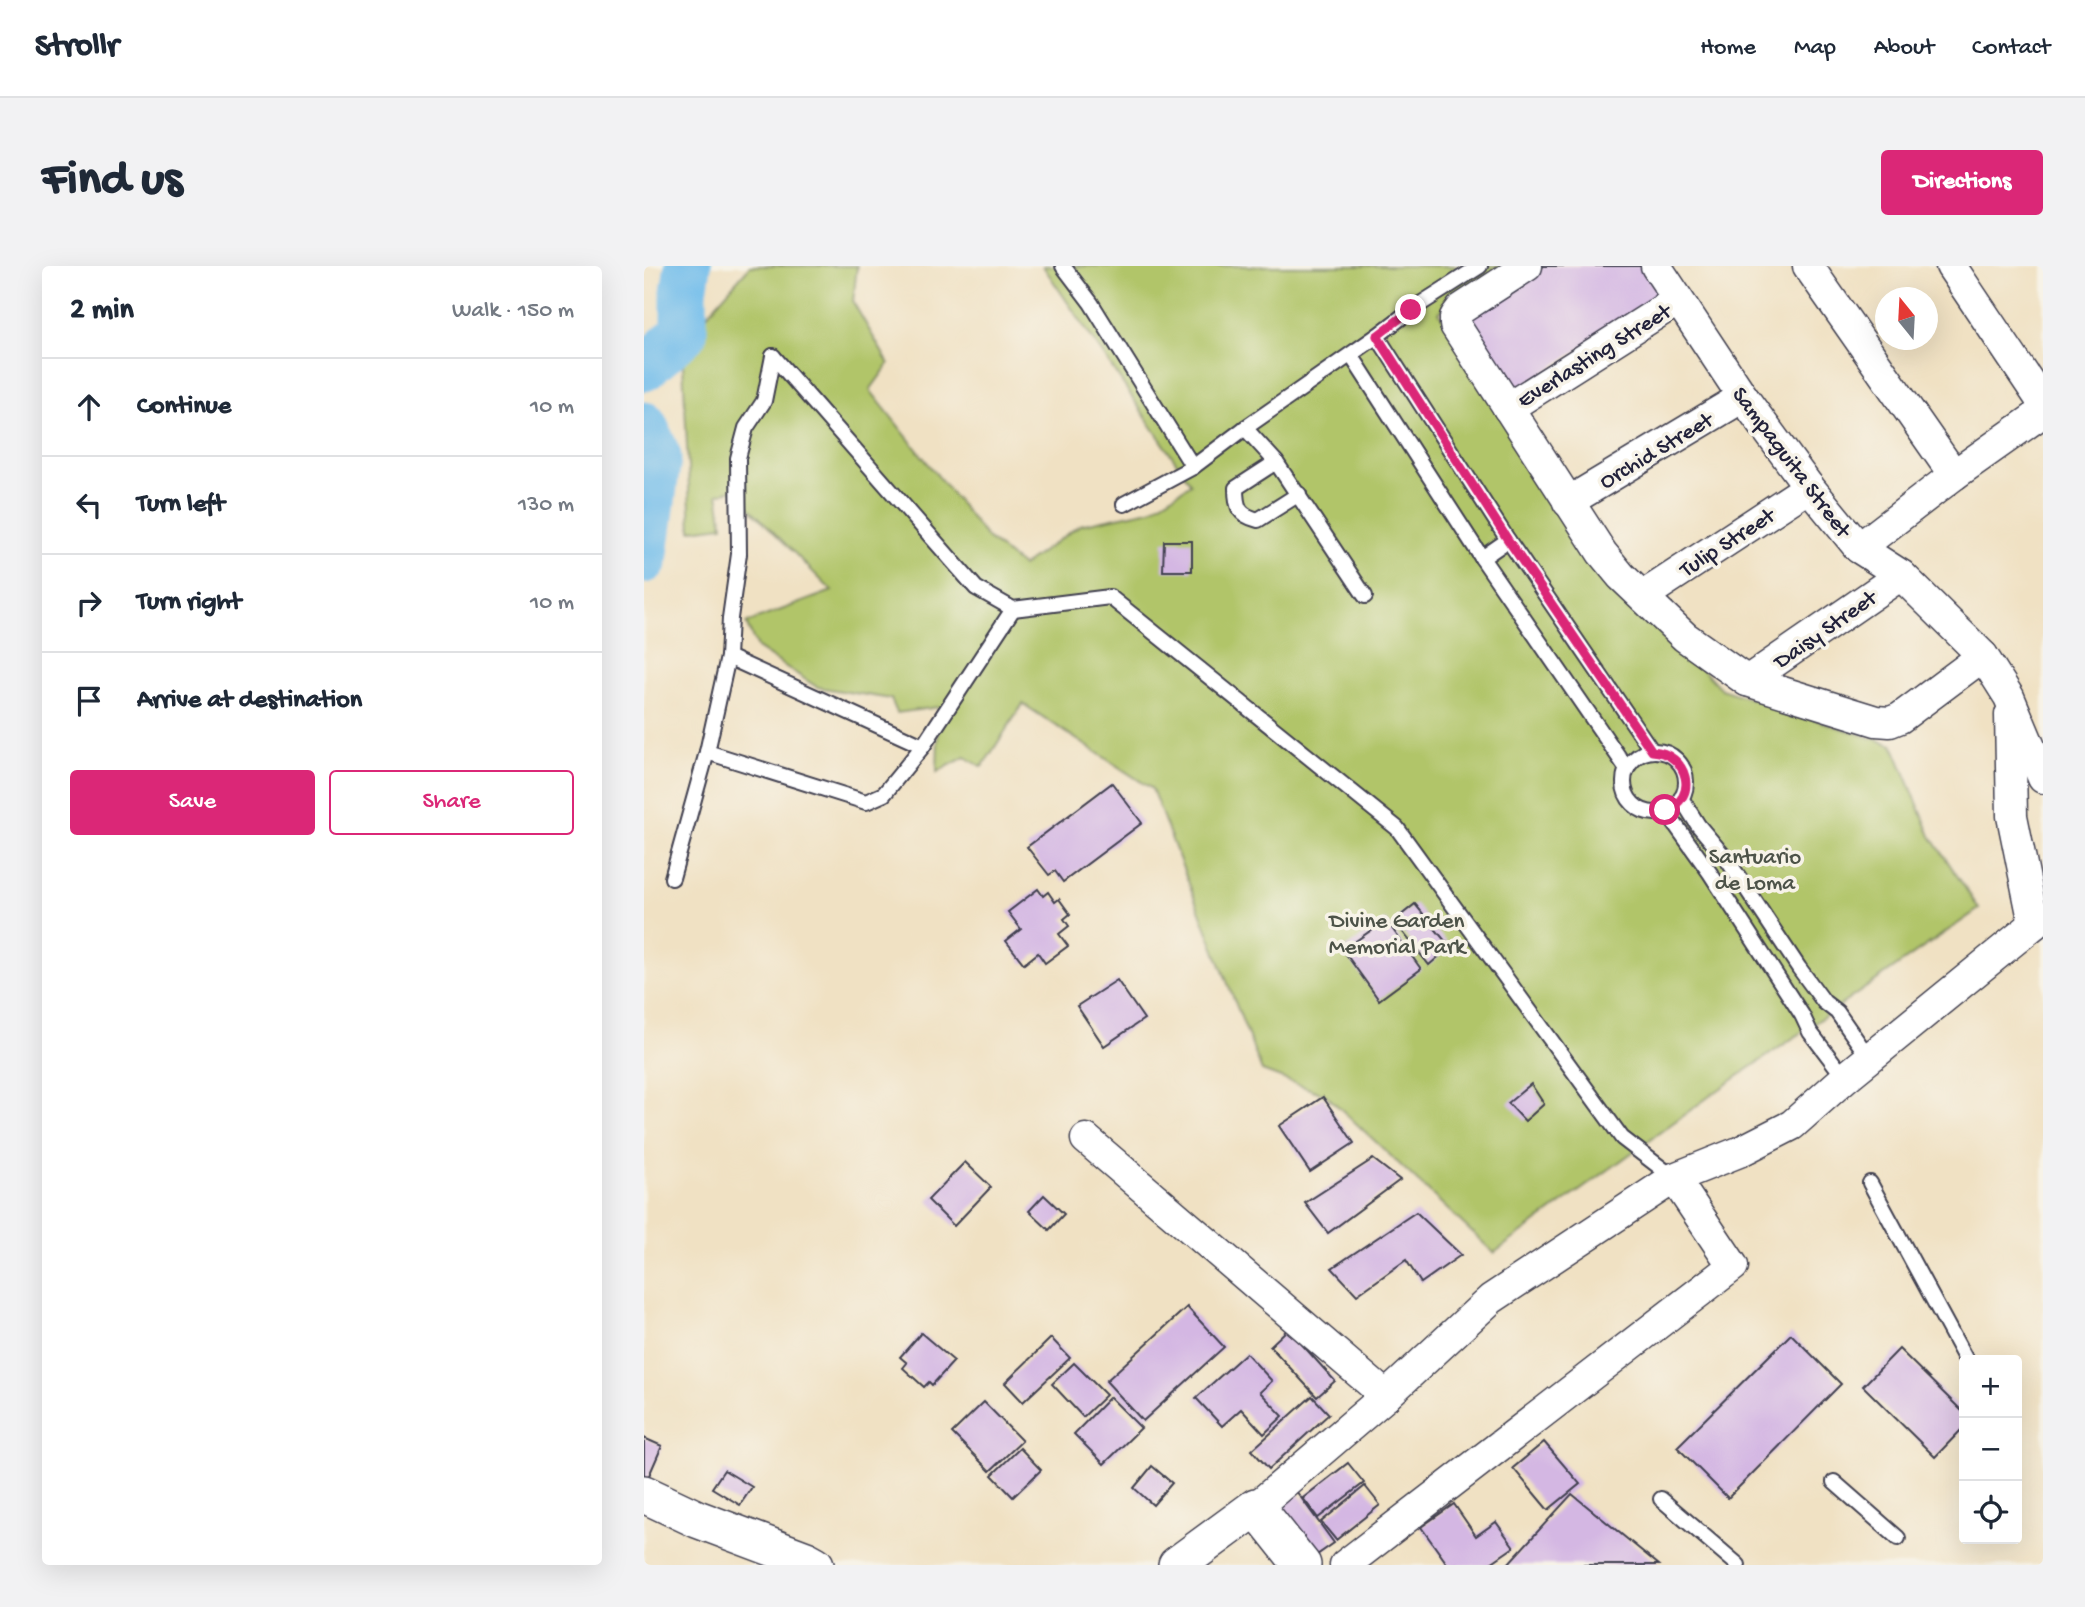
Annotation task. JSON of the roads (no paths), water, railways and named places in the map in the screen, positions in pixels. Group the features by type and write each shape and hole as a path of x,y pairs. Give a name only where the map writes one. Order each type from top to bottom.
{"street":[{"path":"1527,266 1461,309 1455,317 1455,325 1602,553 1621,576 1685,638 1747,681 1876,721 1890,722 1900,718 1983,656"},
{"name":"Sampaguita Street","path":"1656,266 1743,397 1809,487 1860,548 1901,575 1983,656 2009,697 2043,778"},
{"path":"1808,266 1954,475"},
{"path":"1860,548 1954,475 2036,417 2041,409 2040,400 1951,266"},
{"name":"Everlasting Street","path":"1508,408 1678,300"},
{"name":"Orchid Street","path":"1568,502 1743,397"},
{"name":"Tulip Street","path":"1643,596 1809,487"},
{"name":"Daisy Street","path":"1747,681 1901,575"},
{"path":"1177,1565 1256,1507 1386,1396 1491,1299 1674,1178 1739,1152 1792,1125 1869,1058 2038,921 2012,816 2009,697"},
{"path":"1086,1139 1386,1396"},
{"path":"1345,1565 1733,1266 1674,1178"},
{"path":"644,1494 697,1519 815,1565"},
{"path":"1256,1507 1302,1565"}],"lane":[{"path":"1063,266 1091,303 1193,467"},
{"path":"1124,504 1193,467 1411,310 1480,266"},
{"path":"1377,336 1508,540 1652,751"},
{"path":"1351,355 1482,558 1627,769"},
{"path":"672,878 707,752 728,657 730,618 739,554 738,458 746,428 764,401 773,356 976,588 1013,609 1110,597 1397,828 1622,1138 1674,1178"},
{"path":"1245,428 1276,462 1299,494 1365,596"},
{"path":"1276,462 1236,488 1236,503 1245,516 1258,520 1299,494"},
{"path":"1482,558 1508,540"},
{"path":"707,752 866,802 884,794 923,746 1013,609"},
{"path":"728,657 923,746"},
{"path":"1652,751 1671,756 1679,763 1686,782 1679,802 1660,813 1638,808 1630,801 1625,791 1624,780 1633,760 1652,751"},
{"path":"1681,798 1698,825 1728,861 1799,968 1824,1002 1837,1012 1869,1058"},
{"path":"1665,810 1734,909 1802,1015 1810,1032 1845,1078"},
{"path":"1870,1183 1963,1355"},
{"path":"1834,1482 1898,1538"},
{"path":"1661,1499 1738,1565"}],"waterway":[{"path":"644,368 684,333 684,292 688,266"},
{"path":"644,425 658,457 644,560"}],"park label":[{"name":"Santuario de Loma","path":"1755,868"},
{"name":"Divine Garden Memorial Park","path":"1397,932"}]}
